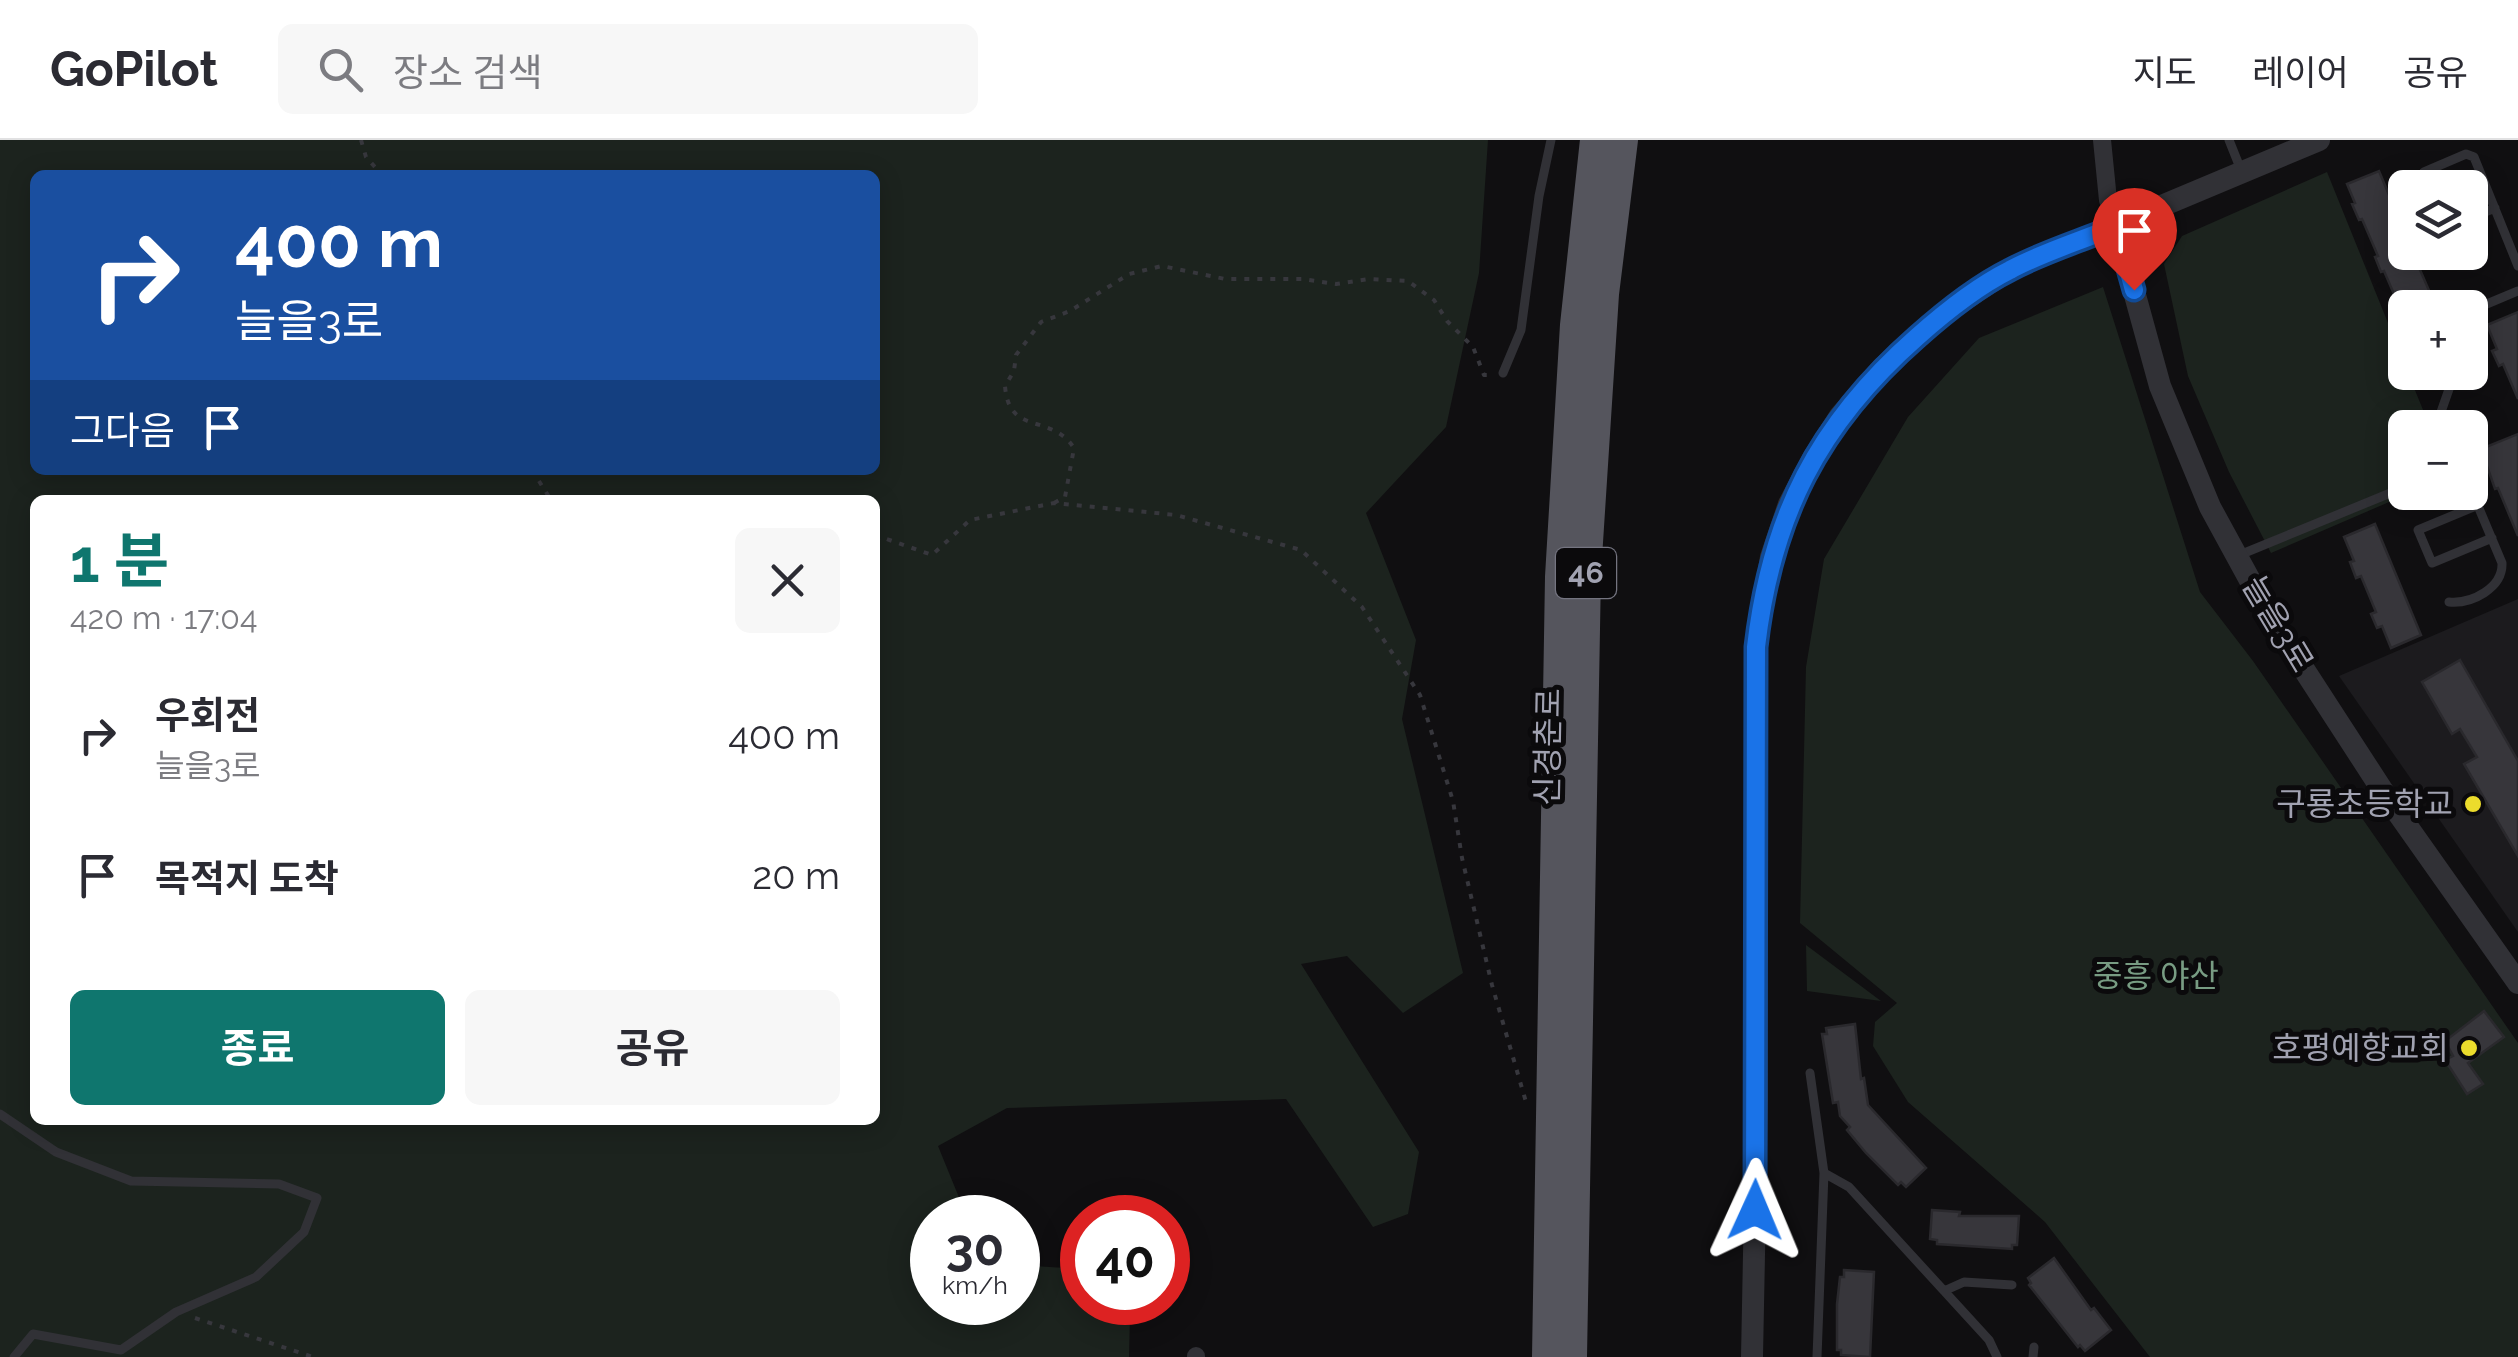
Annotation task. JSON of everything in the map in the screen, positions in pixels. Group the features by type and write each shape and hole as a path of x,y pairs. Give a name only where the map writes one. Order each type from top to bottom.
{"highway":[{"name":"신경춘로","path":"1572,1357 1564,1007 1565,462 1595,140"},
{"name":"신경춘로","path":"1547,1357 1587,554 1604,294 1623,140"}],"street":[{"path":"2102,140 2108,200 2116,226"},
{"path":"1752,1357 1757,1100 1756,647 1771,558 1790,504 1840,416 1883,367 1943,314 2009,270 2320,140"},
{"name":"늘을3로","path":"2116,226 2160,386 2210,507 2270,617 2388,799 2518,982"}],"lane":[{"path":"1503,373 1521,330 1539,196 1551,140"},
{"path":"2229,140 2242,172"},
{"path":"2429,170 2466,154 2474,157 2479,170"},
{"path":"2488,191 2518,266"},
{"path":"2488,211 2495,208"},
{"path":"2488,304 2518,291"},
{"path":"2237,556 2388,494"},
{"path":"2466,510 2418,530 2432,563 2492,538"},
{"path":"2448,602 2460,603 2496,584 2502,574 2502,562 2480,510"},
{"path":"1810,1073 1824,1173 1818,1357"},
{"path":"0,1114 56,1152 131,1181 279,1184 318,1198 304,1232 256,1277 176,1312 121,1350 33,1334 14,1357"},
{"path":"1824,1173 1850,1187 1989,1340 1997,1357"},
{"path":"1944,1291 1964,1282 2012,1285"}],"path":[{"path":"361,140 366,157 378,170"},
{"path":"880,538 932,555 970,520 1065,497 1074,448 1065,434 1022,419 1011,410 1005,386 1014,371 1016,355 1041,322 1070,310 1129,274 1148,268 1162,266 1225,279 1302,278 1336,284 1408,281 1434,300 1446,322 1473,347 1484,375 1503,373"},
{"path":"1054,502 1176,515 1301,550 1362,607 1420,695 1454,800 1462,858 1513,1057"},
{"path":"176,1312 314,1357"}],"shaded area":[{"name":"구룡초등학교","path":"2518,599 2518,932 2339,676"}],"green space":[{"path":"0,140 1488,140 1479,273 1446,427 1366,513 1416,640 1402,719 1463,973 1403,1013 1347,956 1301,964 1419,1152 1408,1214 1373,1227 1286,1099 1007,1108 938,1146 958,1195 910,1195 910,1325 1040,1325 1040,1266 1060,1268 1060,1325 1130,1325 1129,1357 0,1357"},
{"path":"2327,172 2388,323 2388,390 2415,390 2423,410 2388,410 2388,502 2271,553 2229,472 2188,376 2164,264 2182,236"},
{"name":"중흥 야산","path":"2103,287 2200,592 2253,661 2518,1043 2518,1357 2150,1357 2045,1222 1908,1102 1873,1046 1875,1022 1897,1003 1800,923 1806,667 1824,559 1908,417 1979,338"},
{"path":"1806,945 1881,1001 1807,991"}],"building":[{"path":"2379,171 2388,192 2388,270 2420,270 2429,290 2392,290 2384,271 2381,272 2347,184"},
{"path":"2518,312 2518,399 2503,364 2499,366 2492,351 2497,349 2488,325"},
{"path":"2518,434 2518,536 2488,469 2488,446"},
{"path":"2375,524 2421,635 2391,648 2382,626 2377,628 2371,614 2376,612 2361,576 2356,578 2344,537"},
{"path":"2460,660 2518,761 2518,856 2464,764 2477,757 2460,729 2452,734 2422,682"},
{"name":"호평예향교회","path":"2484,1011 2504,1037 2468,1063 2483,1084 2467,1094 2445,1060 2453,1056 2445,1041"},
{"path":"1855,1024 1868,1105 1926,1168 1906,1187 1901,1182 1898,1185 1866,1153 1847,1130 1850,1127 1840,1116 1838,1102 1833,1103 1822,1034 1827,1034 1826,1028"},
{"path":"1932,1210 1960,1212 1959,1216 2019,1216 2017,1245 2012,1245 2012,1249 1937,1244 1937,1240 1930,1239"},
{"path":"2054,1258 2091,1310 2094,1308 2111,1330 2085,1351 2029,1285 2028,1278"},
{"path":"1844,1270 1874,1272 1870,1357 1841,1355 1841,1350 1837,1350 1837,1304"}],"place":[{"name":"구룡초등학교","path":"2473,804"},
{"name":"호평예향교회","path":"2469,1048"}],"route":[{"path":"1755,1210 1756,647 1771,558 1790,504 1840,416 1883,367 1943,314 2009,270 2116,226 2134,290"}]}
